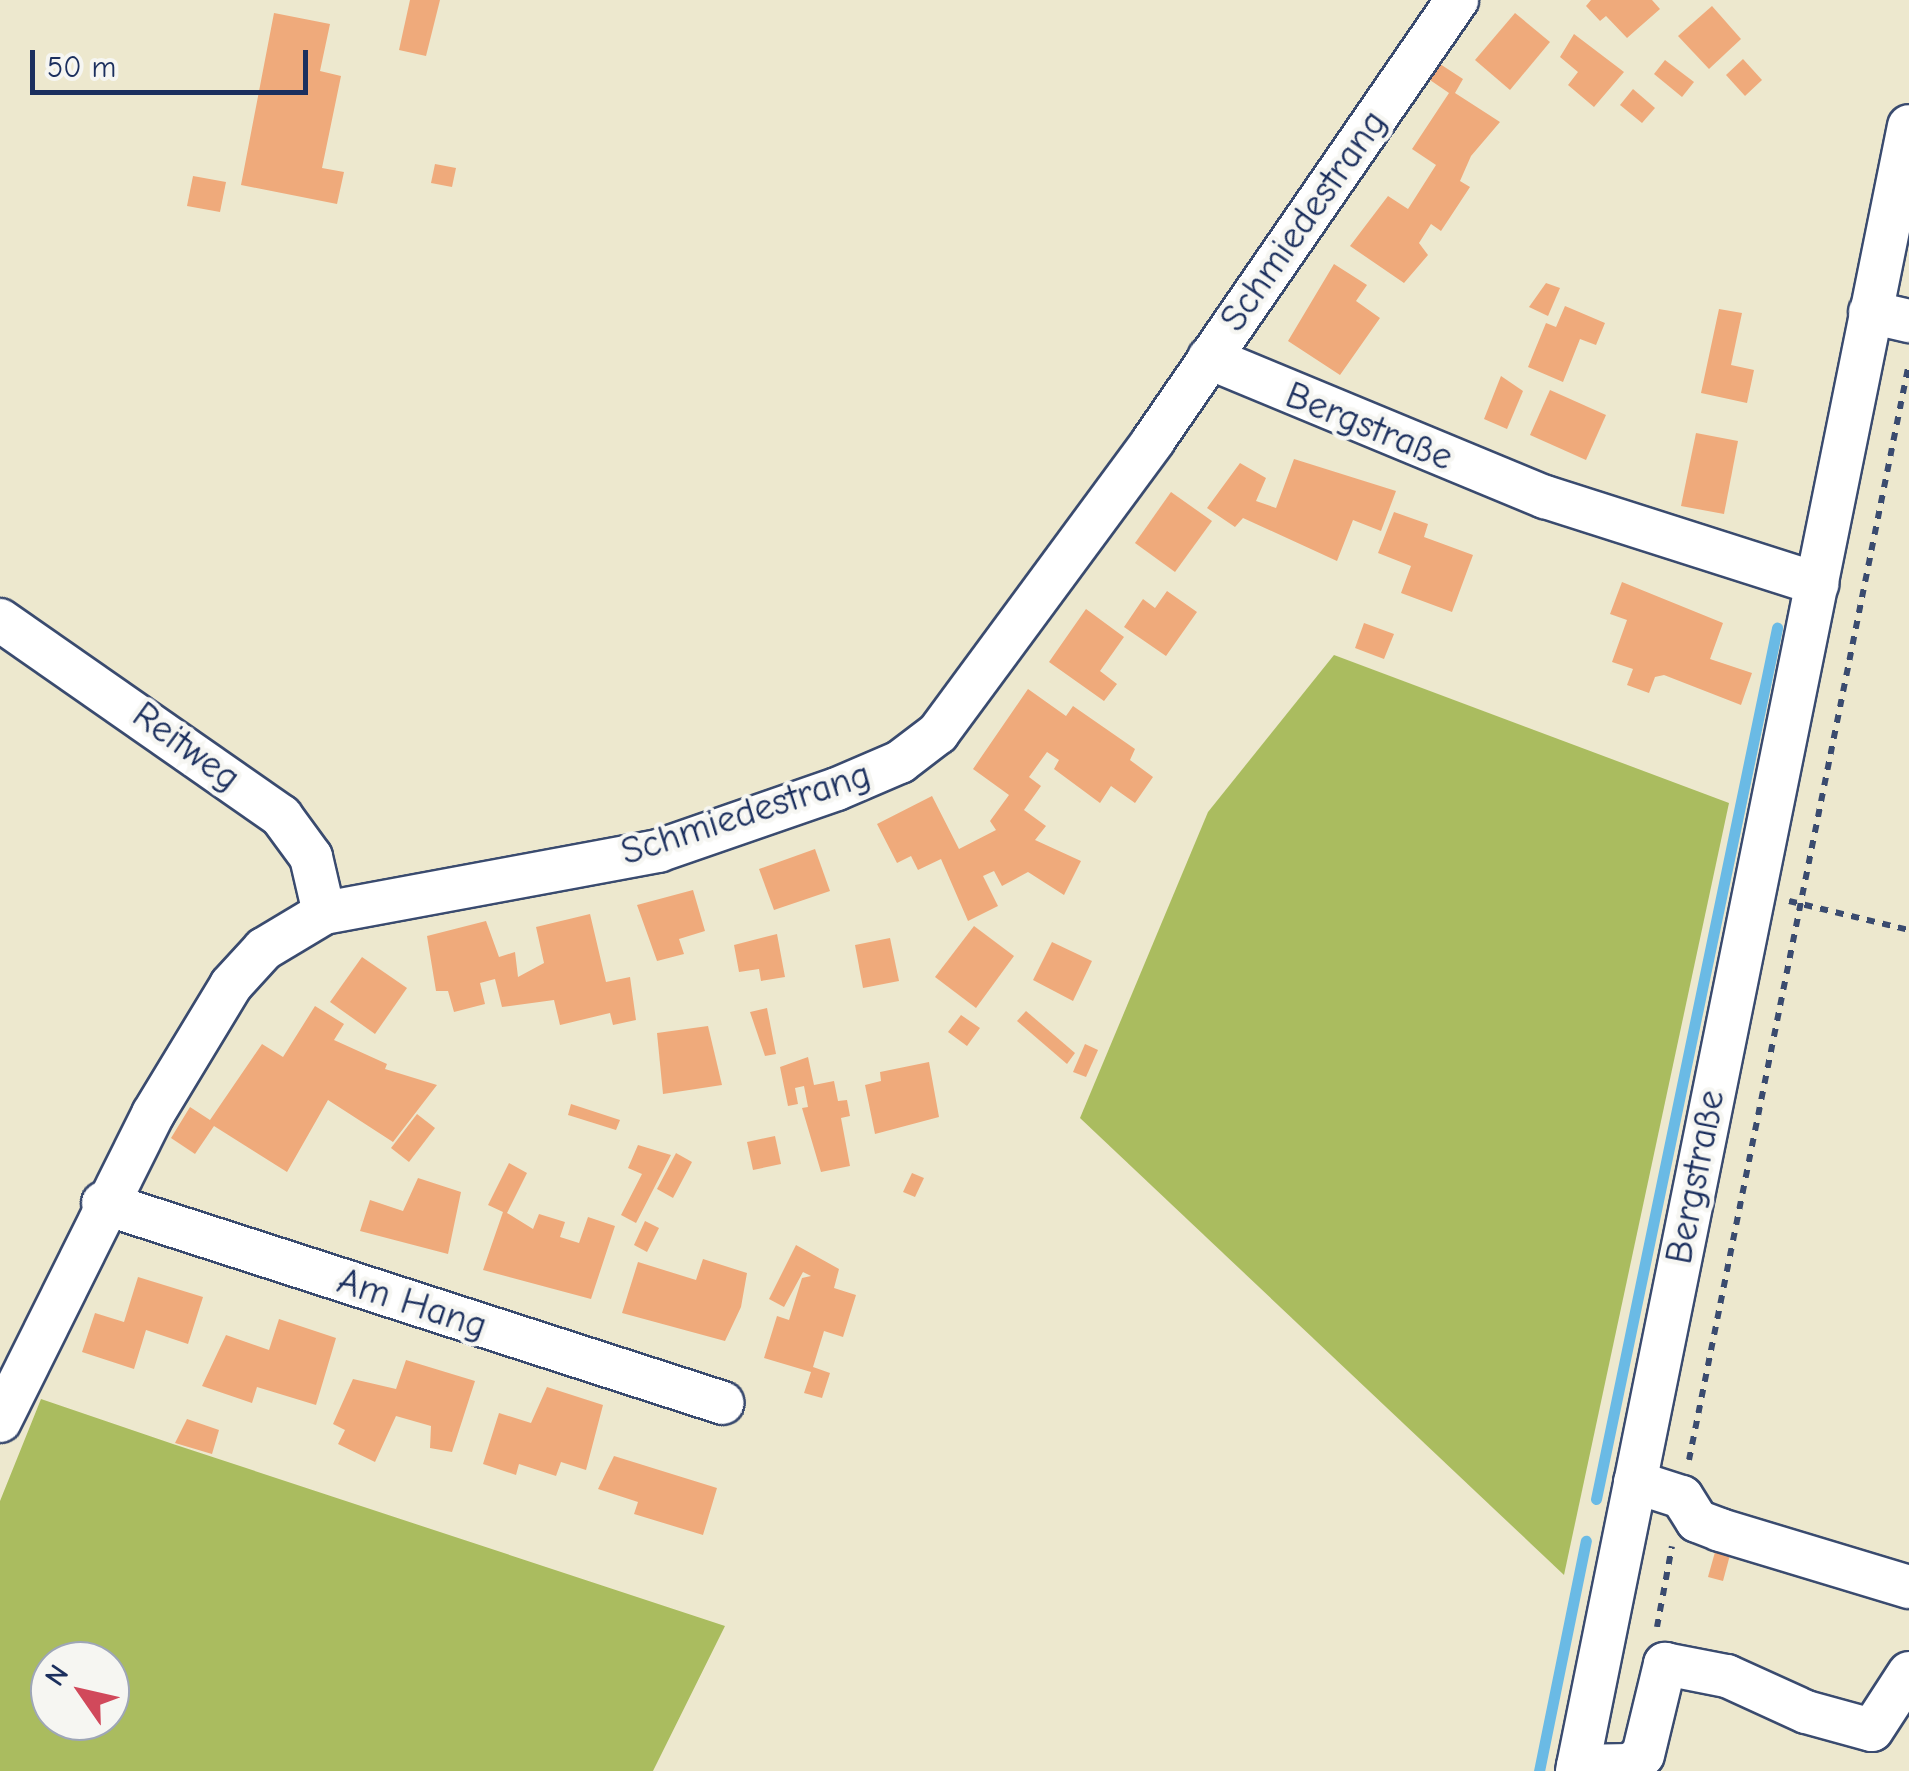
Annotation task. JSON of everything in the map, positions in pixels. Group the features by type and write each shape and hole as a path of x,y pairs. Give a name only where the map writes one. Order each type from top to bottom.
{"street":[{"name":"Schmiedestrang","path":"0,1421 103,1203 231,985 264,949 324,913 658,851 900,762 938,733 1208,358 1457,0"},
{"name":"Bergstraße","path":"1578,1768 1817,584 1890,316 1909,126"},
{"name":"Bergstraße","path":"1208,358 1545,497 1817,584"},
{"name":"Reitweg","path":"0,620 281,816 311,856 324,913"},
{"name":"Am Hang","path":"103,1203 723,1403"},
{"path":"1635,1482 1682,1498 1697,1521 1720,1530 1909,1587"},
{"path":"1578,1768 1630,1764 1643,1755 1665,1664 1727,1676 1806,1712 1872,1730 1909,1673"}],"path":[{"path":"1656,1631 1909,363"},
{"path":"1754,892 1909,930"}],"green space":[{"path":"1334,655 1729,803 1564,1575 1080,1118 1208,812"},
{"path":"41,1399 725,1626 653,1771 0,1771 0,1501"}],"building":[{"path":"410,0 440,0 426,56 399,50"},
{"path":"1591,0 1652,0 1660,9 1627,38 1606,16 1600,21 1586,6"},
{"path":"1712,6 1741,39 1709,69 1678,36"},
{"path":"274,13 330,24 320,71 341,76 322,168 344,172 337,204 241,185"},
{"path":"1515,13 1550,42 1510,90 1475,60"},
{"path":"1574,34 1624,72 1594,107 1568,85 1578,72 1560,57"},
{"path":"1743,59 1762,80 1745,96 1726,75"},
{"path":"1665,60 1694,82 1682,97 1654,74"},
{"path":"1440,64 1463,79 1455,93 1500,122 1471,156 1460,181 1470,187 1441,231 1431,224 1419,243 1428,255 1404,283 1350,246 1388,196 1408,209 1436,165 1412,149 1449,93 1430,80"},
{"path":"1633,89 1655,108 1642,123 1620,105"},
{"path":"435,164 456,168 452,187 431,183"},
{"path":"193,176 226,182 220,212 187,206"},
{"path":"1334,264 1367,285 1356,301 1380,318 1340,375 1288,341"},
{"path":"1546,283 1560,288 1548,316 1529,307"},
{"path":"1565,306 1605,323 1596,345 1580,339 1563,382 1528,367 1546,323 1556,327"},
{"path":"1719,309 1742,313 1731,365 1754,370 1747,403 1701,393"},
{"path":"1501,376 1523,391 1507,429 1484,419"},
{"path":"1550,390 1606,415 1586,460 1530,435"},
{"path":"1696,433 1738,441 1724,514 1681,506"},
{"path":"1294,459 1396,491 1381,531 1353,520 1337,561 1243,518 1235,527 1207,508 1240,463 1266,478 1256,501 1276,508"},
{"path":"1171,492 1212,521 1175,572 1135,543"},
{"path":"1394,512 1428,524 1424,537 1473,555 1452,612 1401,593 1411,566 1378,553"},
{"path":"1622,582 1723,623 1710,659 1752,673 1741,705 1664,675 1655,677 1649,693 1627,685 1633,669 1612,662 1627,620 1610,614"},
{"path":"1167,591 1197,612 1166,656 1124,627 1143,599 1155,608"},
{"path":"1086,609 1124,637 1100,671 1117,684 1104,701 1049,662"},
{"path":"1364,623 1394,634 1384,659 1355,648"},
{"path":"1028,689 1066,716 1073,706 1135,749 1130,760 1153,777 1135,803 1111,786 1100,803 1054,769 1059,760 1047,752 1029,777 1041,786 1024,810 1046,826 1035,840 1081,861 1064,895 1028,872 1002,886 994,871 983,876 998,906 968,921 941,859 918,870 911,856 897,863 877,824 932,796 959,849 996,830 990,821 1009,795 973,769"},
{"path":"815,849 830,891 774,910 759,869"},
{"path":"693,890 705,931 679,939 684,954 657,961 637,905"},
{"path":"590,914 606,982 630,977 636,1020 613,1025 610,1013 560,1025 554,1000 502,1007 495,979 480,983 485,1004 454,1012 448,991 436,991 427,936 486,921 499,957 515,952 518,977 544,963 536,927"},
{"path":"974,926 1014,956 976,1008 935,977"},
{"path":"777,934 785,977 761,981 759,969 739,972 734,945"},
{"path":"890,938 899,981 863,988 855,945"},
{"path":"1052,942 1092,961 1073,1001 1033,980"},
{"path":"362,957 407,988 375,1034 330,1002"},
{"path":"315,1006 344,1024 334,1040 387,1064 385,1069 437,1085 393,1142 328,1100 287,1172 214,1126 195,1154 171,1138 190,1107 210,1120 262,1044 283,1057"},
{"path":"767,1008 776,1054 765,1056 750,1012"},
{"path":"1026,1011 1075,1053 1067,1064 1017,1021"},
{"path":"961,1015 980,1028 967,1046 948,1032"},
{"path":"708,1026 722,1085 663,1094 657,1033"},
{"path":"1085,1044 1098,1050 1086,1077 1073,1072"},
{"path":"808,1057 814,1085 834,1081 838,1101 847,1100 850,1116 841,1118 850,1166 821,1172 802,1108 808,1107 804,1086 795,1088 798,1104 788,1106 780,1067"},
{"path":"929,1062 939,1117 875,1134 865,1085 881,1081 880,1072"},
{"path":"571,1104 620,1120 616,1130 568,1115"},
{"path":"417,1114 435,1128 409,1162 391,1148"},
{"path":"775,1136 781,1164 753,1170 747,1142"},
{"path":"638,1145 671,1155 636,1223 621,1215 642,1174 628,1168"},
{"path":"676,1153 692,1162 673,1198 657,1189"},
{"path":"509,1163 527,1173 507,1213 533,1229 539,1214 565,1222 560,1237 579,1243 588,1217 615,1226 591,1299 483,1270 503,1212 488,1205"},
{"path":"912,1173 924,1178 915,1197 903,1192"},
{"path":"418,1178 461,1192 448,1254 360,1231 370,1200 403,1211"},
{"path":"645,1221 659,1228 647,1252 634,1245"},
{"path":"796,1245 839,1269 834,1288 856,1295 843,1337 824,1331 813,1367 830,1373 822,1398 804,1393 811,1372 764,1358 777,1316 789,1320 802,1278 811,1276 803,1272 784,1307 769,1299"},
{"path":"703,1259 747,1273 741,1307 725,1341 622,1313 638,1262 696,1280"},
{"path":"138,1277 203,1297 188,1344 146,1330 134,1369 82,1352 95,1313 124,1322"},
{"path":"279,1319 336,1338 316,1405 257,1387 252,1403 202,1386 226,1335 269,1350"},
{"path":"406,1360 475,1381 452,1452 430,1448 431,1426 396,1416 375,1462 338,1444 345,1430 333,1424 353,1379 396,1389"},
{"path":"547,1387 603,1405 586,1470 561,1462 556,1476 519,1464 516,1475 483,1464 499,1413 531,1423"},
{"path":"187,1419 219,1430 212,1454 175,1443"},
{"path":"614,1456 717,1488 703,1535 634,1514 638,1502 598,1489"},
{"path":"1715,1552 1730,1555 1723,1581 1708,1577"}],"waterway":[{"path":"1596,1499 1777,628"},
{"path":"1539,1771 1586,1541"}]}
